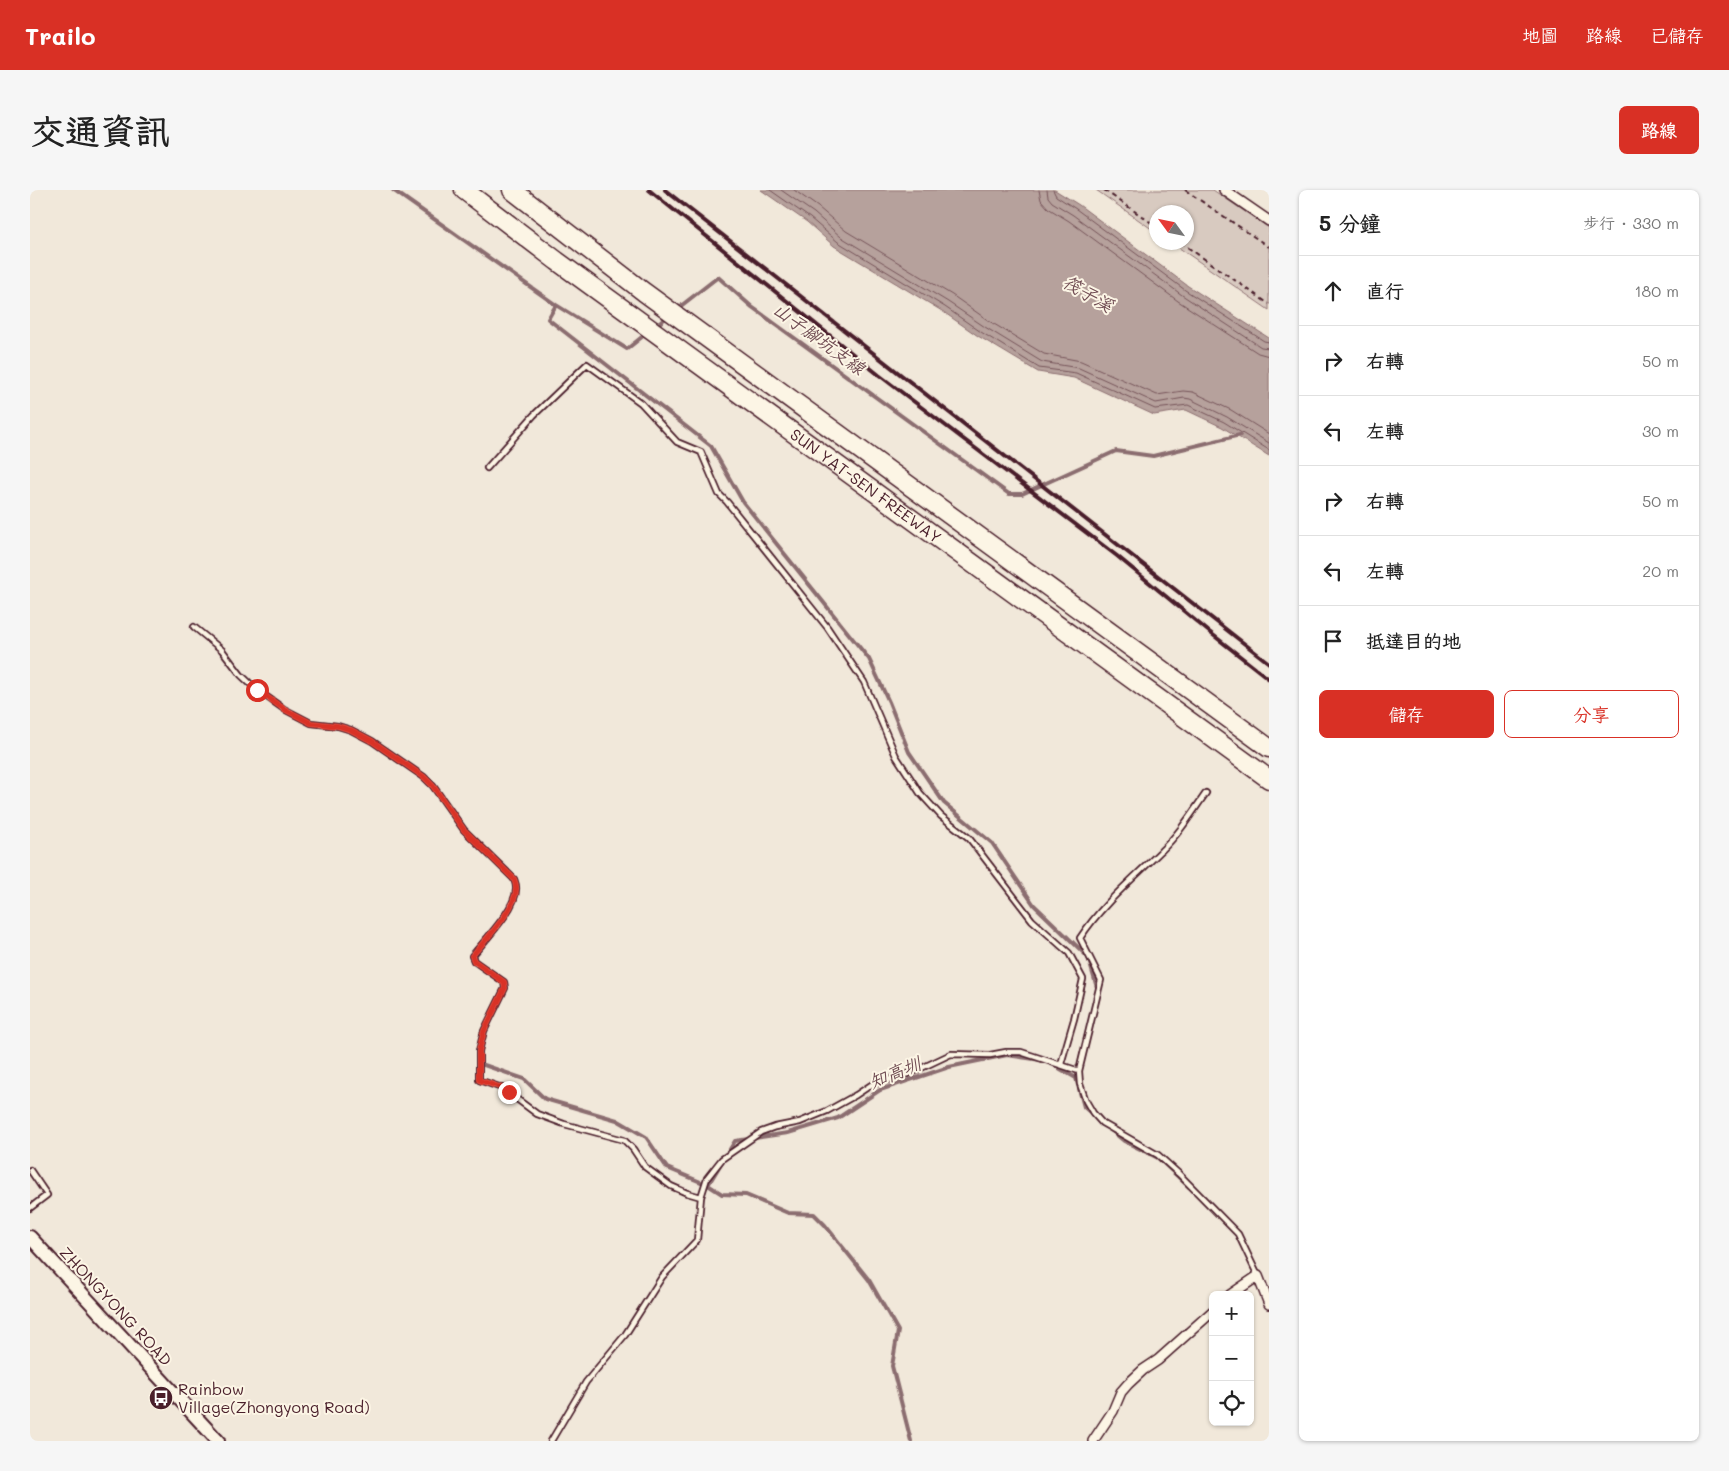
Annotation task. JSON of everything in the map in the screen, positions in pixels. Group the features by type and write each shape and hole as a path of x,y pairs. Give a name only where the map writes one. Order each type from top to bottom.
{"highway":[{"name":"SUN YAT-SEN FREEWAY","path":"464,190 572,273 1269,779"},
{"name":"SUN YAT-SEN FREEWAY","path":"512,190 651,297 1269,748"}],"main road":[{"name":"ZHONGYONG ROAD","path":"30,1237 218,1441"}],"street":[{"path":"1224,190 1269,221"},
{"path":"1236,1291 1258,1276 1269,1304"},
{"path":"1093,1441 1113,1410 1121,1392 1128,1384 1209,1315"}],"lane":[{"path":"488,468 534,415 588,364 641,403 677,442 701,452 720,494 827,627 864,682 896,756 920,793 941,816 969,838 1032,920 1069,953 1083,979 1061,1064"},
{"path":"194,628 222,650 241,674 257,690 284,709 311,723 338,726 351,730 372,741 424,777 433,786 464,830 514,879 516,887 515,898 508,911 472,956 474,961 504,982 505,988 484,1031 479,1051 479,1080 509,1092 537,1114 564,1124 624,1140 646,1167 671,1186 701,1197"},
{"path":"1206,793 1176,836 1105,906 1089,924 1080,938 1101,980 1079,1071 1080,1084 1086,1101 1102,1123 1158,1155 1238,1234 1258,1276"},
{"path":"550,1441 586,1382 625,1335 662,1277 697,1240 701,1197 707,1178 722,1159 761,1132 775,1126 800,1122 818,1115 871,1085 912,1073 951,1054 990,1055 1020,1052 1079,1071"},
{"path":"30,1170 46,1195 30,1208"}],"path":[{"path":"1104,190 1149,221"},
{"path":"1185,190 1269,247"},
{"path":"1191,250 1269,304"}],"shaded area":[{"path":"1096,190 1213,190 1269,228 1269,310 1182,250 1194,250 1194,205 1149,205 1149,227"}],"water":[{"name":"筏子溪","path":"761,190 1055,190 1079,205 1188,286 1269,338 1269,456 1222,427 1186,410 1154,415 1074,378 1038,372 834,246 807,222"}],"waterway":[{"name":"山子腳坑支線","path":"393,190 556,305 627,349 648,332"},
{"name":"山子腳坑支線","path":"677,309 718,277 752,307 1009,494 1022,494 1116,451 1153,456 1240,435"},
{"path":"556,305 548,319 711,446 743,502 869,659 909,752 944,803 992,843 1034,905 1088,957 1098,991"},
{"name":"山子腳坑支線","path":"656,326 668,316"},
{"name":"知高圳","path":"727,1154 735,1141 788,1133 838,1118 880,1090 949,1067 1007,1055 1041,1060"},
{"name":"知高圳","path":"1052,1064 1076,1078 1084,1107 1093,1115"},
{"name":"知高圳","path":"484,1065 524,1079 545,1099 617,1120 646,1137 667,1168 708,1185 722,1162"},
{"name":"知高圳","path":"1112,1131 1124,1141 1158,1158 1189,1187"},
{"path":"708,1185 722,1194 746,1195 788,1213 814,1214 869,1280 898,1331 892,1366 911,1441"}],"railway":[{"path":"649,190 879,375 1117,556 1269,679"},
{"path":"665,190 1269,663"}],"place":[{"name":"Rainbow Village(Zhongyong Road)","path":"161,1398"}],"route":[{"path":"257,690 284,709 311,723 338,726 351,730 372,741 424,777 433,786 464,830 514,879 516,887 515,898 508,911 472,956 474,961 504,982 505,988 484,1031 479,1051 479,1080 509,1092"}]}
